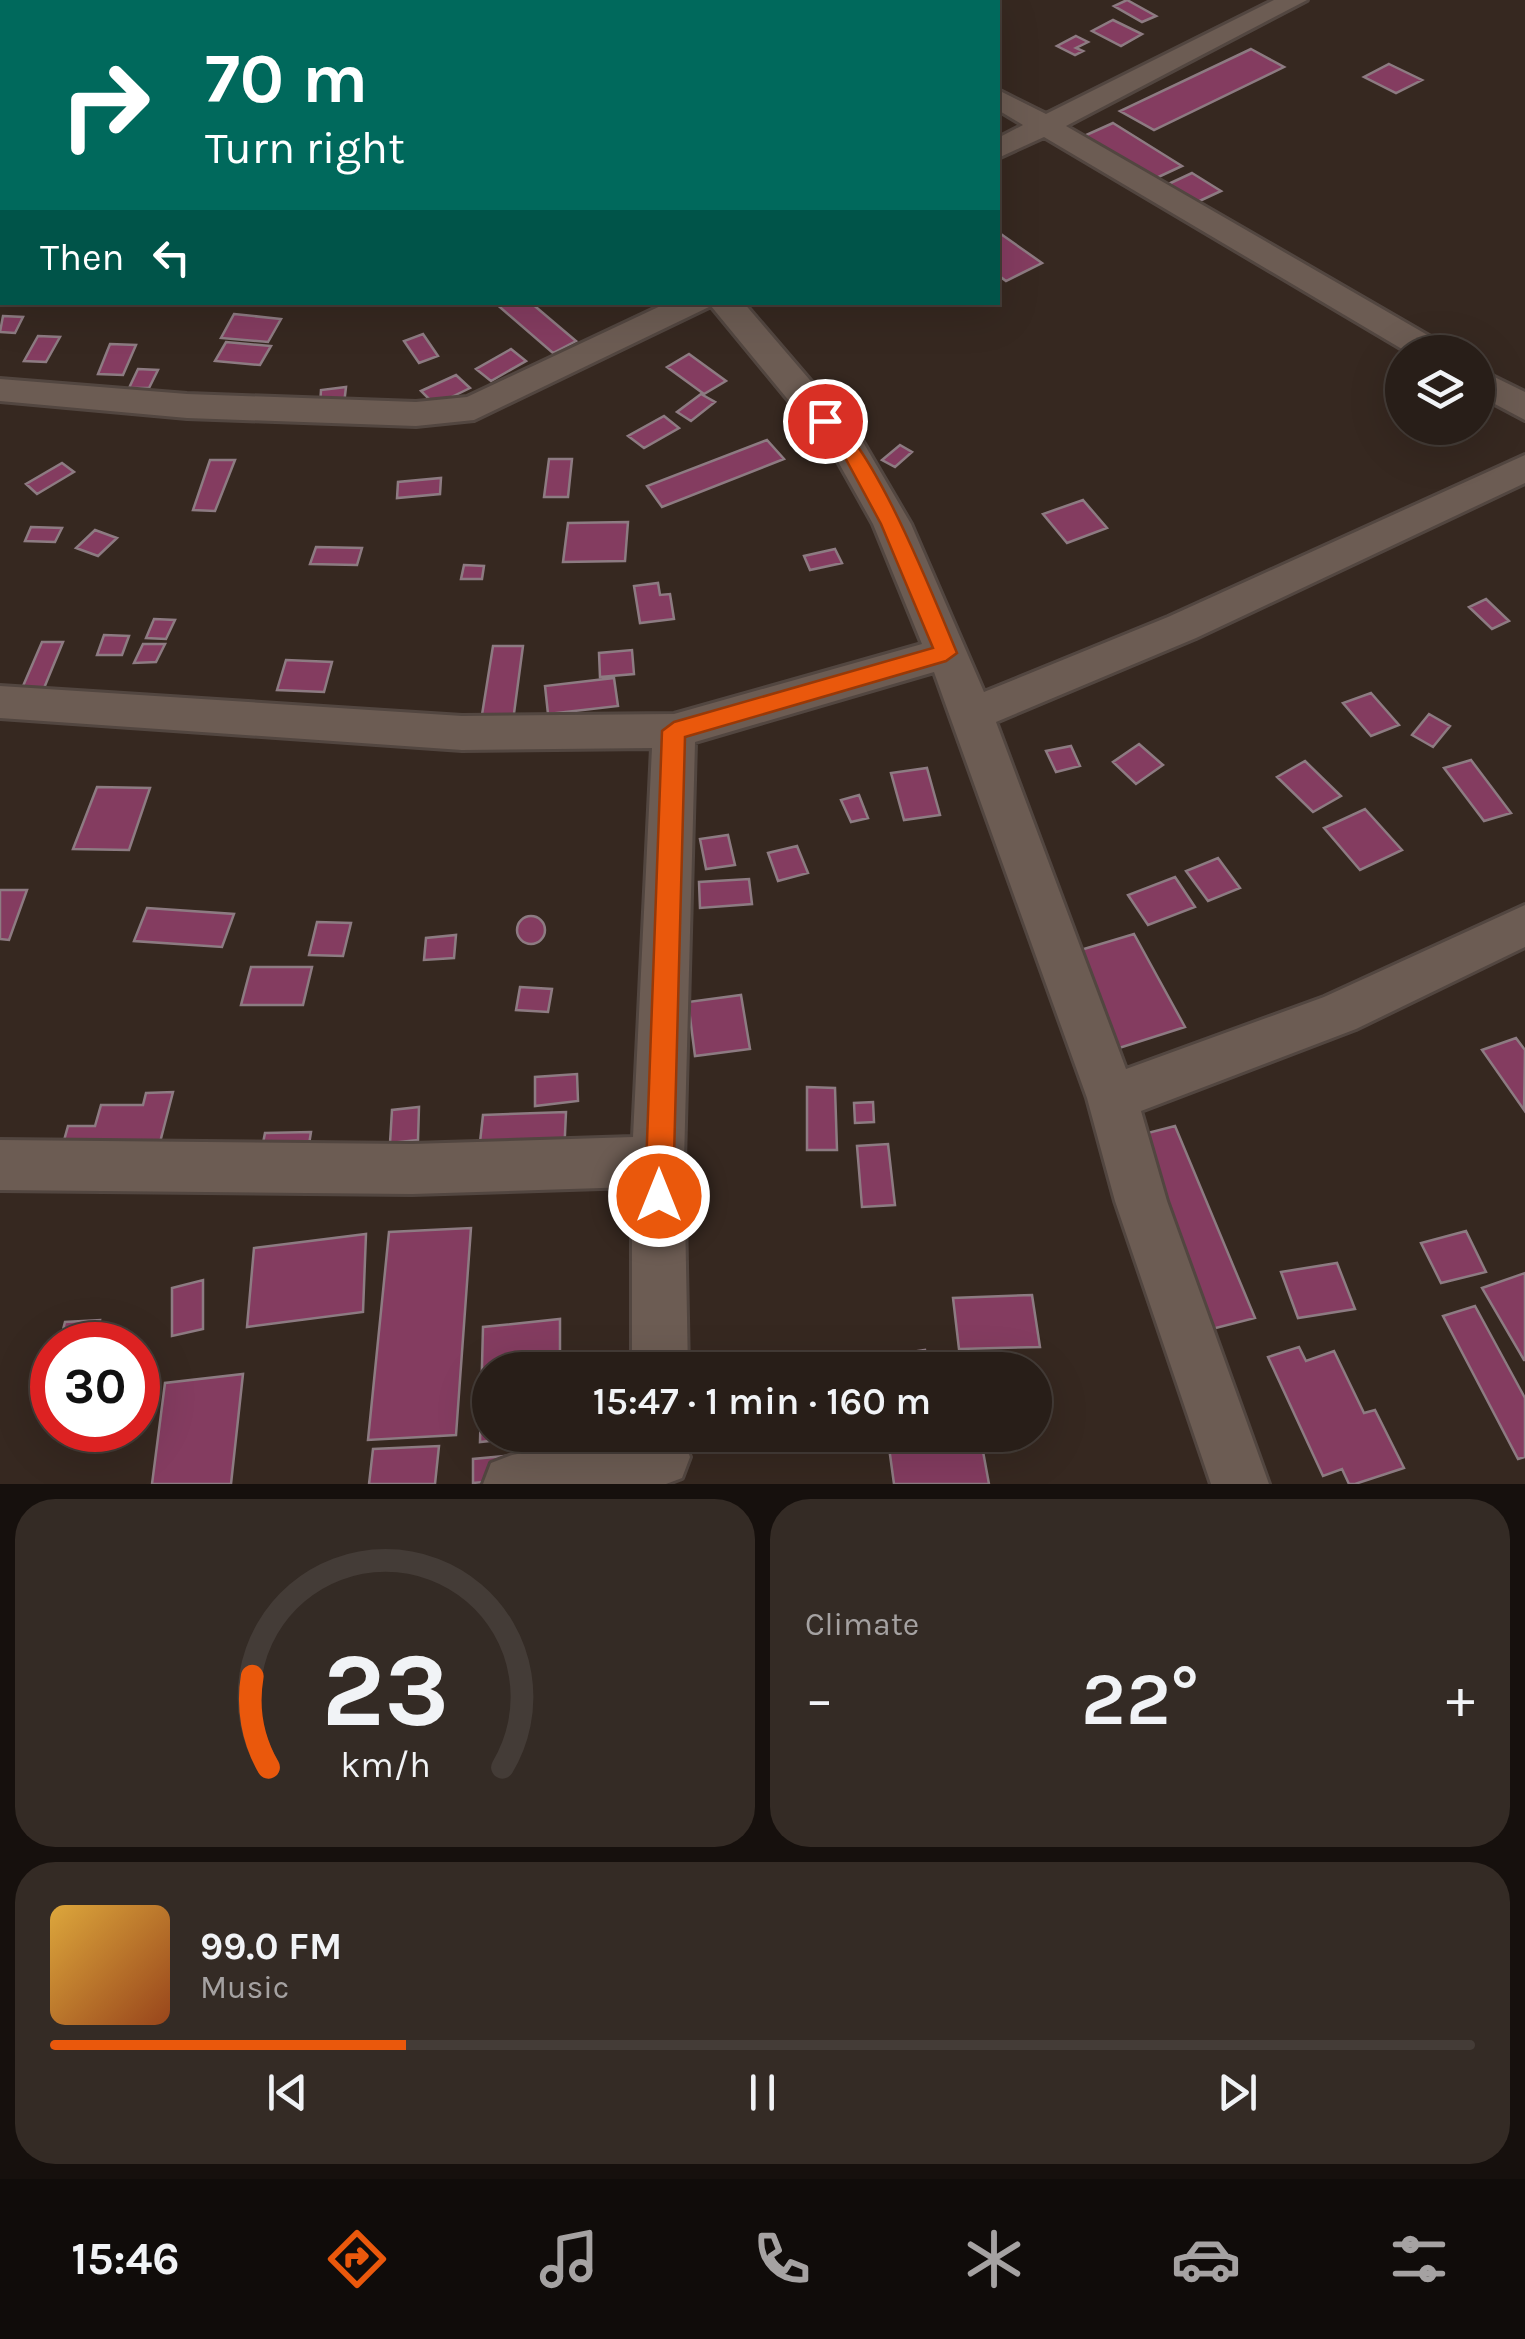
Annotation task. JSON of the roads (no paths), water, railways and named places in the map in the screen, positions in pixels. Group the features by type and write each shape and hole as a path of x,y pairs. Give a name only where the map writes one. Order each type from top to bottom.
{"street":[{"path":"1000,149 1294,0"},
{"path":"1000,99 1402,335"},
{"path":"0,390 206,407 416,414 474,408 691,305"},
{"path":"728,305 850,450 892,524 972,714 1112,1098 1140,1201 1240,1484"},
{"path":"1495,390 1525,408"},
{"path":"972,714 1197,622 1525,468"},
{"path":"0,702 462,732 674,731 946,653"},
{"path":"660,1352 658,1161 674,731"},
{"path":"1112,1098 1338,1013 1525,925"},
{"path":"0,1165 412,1169 658,1161"},
{"path":"512,1484 662,1459"}]}
